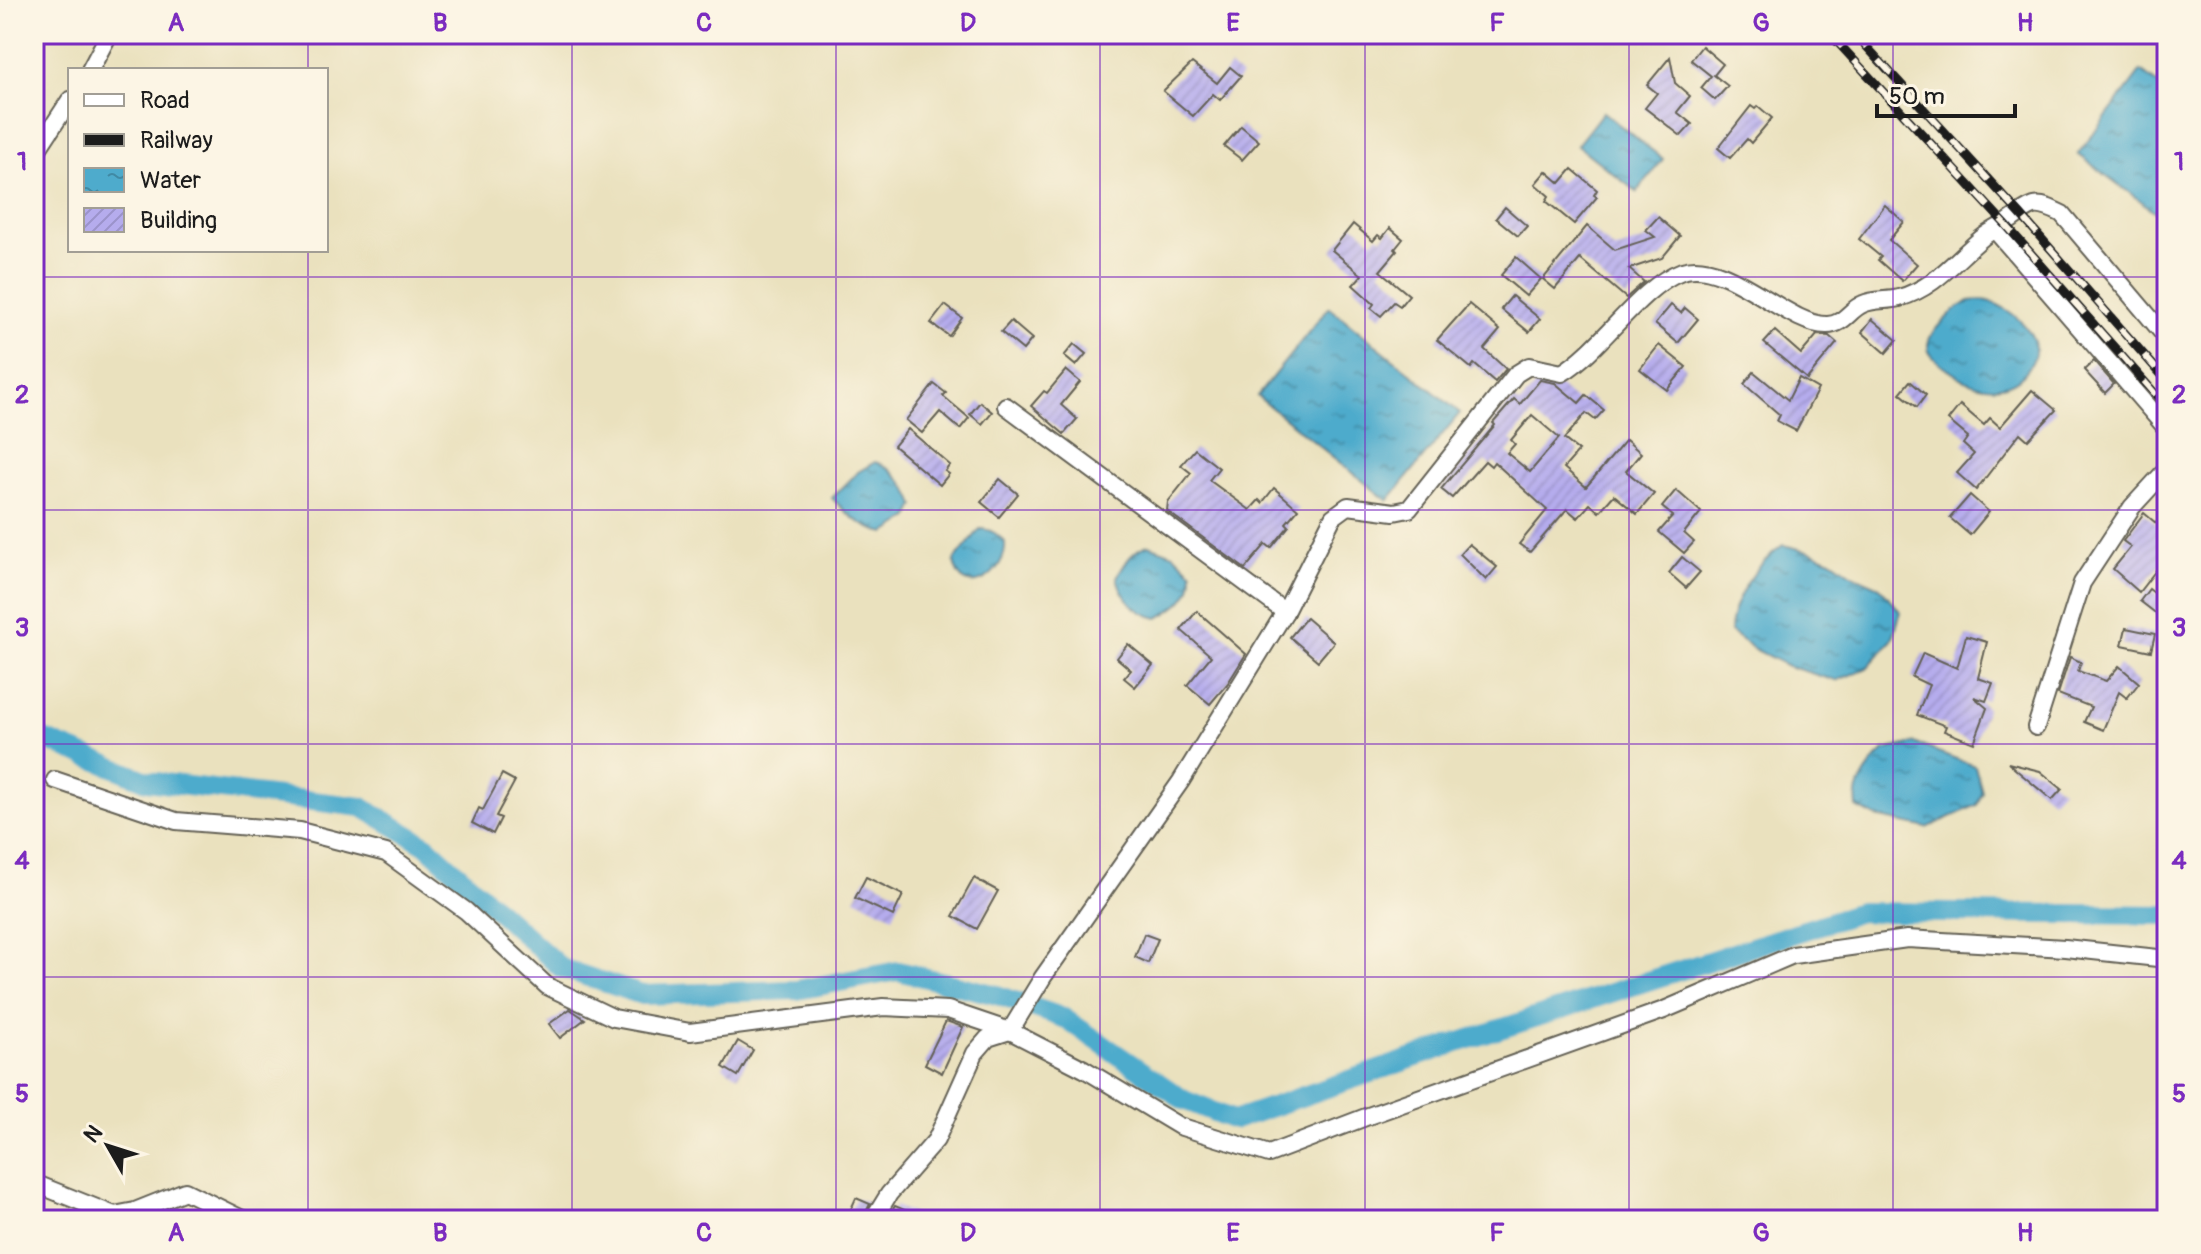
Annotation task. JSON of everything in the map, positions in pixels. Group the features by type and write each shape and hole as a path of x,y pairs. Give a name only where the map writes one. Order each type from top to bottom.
{"street":[{"path":"91,68 109,34"},
{"path":"34,155 68,103"},
{"path":"873,1220 889,1194 936,1140 975,1053 988,1038 1014,1024 1043,977 1181,781 1285,612 1333,517 1348,506 1394,512 1409,509 1516,374 1529,366 1562,373 1578,363 1652,290 1683,271 1705,270 1745,286 1803,320 1827,325 1843,321 1862,304 1900,298 1931,283 1950,270 1983,236 2035,206 2062,214 2167,338"},
{"path":"1995,230 2167,429"},
{"path":"1006,406 1285,612"},
{"path":"2036,727 2082,583 2132,507 2167,469"},
{"path":"55,780 176,821 300,831 386,853 466,911 547,986 614,1018 690,1032 883,1007 948,1010 1014,1024 1179,1126 1269,1154 1664,1010 1793,955 1907,939 2065,948 2167,959"},
{"path":"34,1183 114,1215 135,1211 185,1191 244,1220"}],"water":[{"path":"2141,71 2167,91 2167,221 2078,154"},
{"path":"1603,112 1663,159 1637,192 1577,145"},
{"path":"1986,300 2007,310 2030,334 2035,354 2023,375 2013,382 1991,387 1979,385 1946,368 1929,352 1930,339 1938,326 1969,301"},
{"path":"1329,307 1460,413 1388,501 1257,396"},
{"path":"875,462 900,479 915,505 909,518 886,533 856,520 832,498 858,472"},
{"path":"980,529 994,532 1005,542 1004,554 999,565 983,580 965,581 958,574 954,561"},
{"path":"1149,545 1174,554 1192,572 1187,595 1172,610 1158,618 1131,604 1122,592 1117,577 1134,553"},
{"path":"1783,545 1831,560 1855,576 1880,587 1901,612 1892,640 1867,668 1836,681 1788,666 1754,649 1730,632 1735,607 1747,583"},
{"path":"1914,743 1975,766 1982,792 1977,805 1927,828 1876,817 1857,807 1860,784 1884,750"}],"building":[{"path":"1702,46 1723,64 1714,75 1728,86 1715,100 1701,88 1711,76 1691,60"},
{"path":"1670,57 1675,83 1690,96 1677,112 1692,124 1681,136 1645,108 1657,93 1647,85"},
{"path":"1192,63 1217,83 1230,67 1241,76 1220,100 1213,94 1193,116 1163,91"},
{"path":"1751,106 1755,109 1758,106 1772,118 1751,143 1747,139 1730,158 1718,148"},
{"path":"1241,126 1259,141 1242,160 1224,146"},
{"path":"1572,169 1597,190 1594,195 1597,197 1574,224 1546,201 1549,196 1535,184 1546,171 1560,183"},
{"path":"1885,205 1904,222 1889,240 1917,264 1902,281 1878,260 1881,257 1859,239"},
{"path":"1505,207 1527,226 1518,236 1496,218"},
{"path":"1658,217 1680,236 1662,258 1629,269 1644,282 1626,298 1580,259 1555,289 1543,279 1587,226 1615,250 1655,237 1646,230"},
{"path":"1353,224 1373,241 1378,235 1382,238 1390,228 1403,239 1380,271 1409,295 1400,306 1394,302 1381,316 1371,308 1374,304 1353,285 1362,275 1332,250"},
{"path":"1516,257 1541,279 1526,296 1501,275"},
{"path":"1512,296 1540,319 1529,332 1501,309"},
{"path":"1469,304 1500,330 1484,349 1506,369 1495,382 1474,364 1471,368 1437,340"},
{"path":"945,305 962,318 949,336 931,323"},
{"path":"1671,305 1681,313 1685,308 1698,319 1678,343 1655,324"},
{"path":"1872,319 1897,340 1886,353 1862,332"},
{"path":"1011,321 1032,339 1023,350 1001,332"},
{"path":"1775,331 1801,354 1817,335 1829,336 1837,343 1807,379 1764,343"},
{"path":"1074,344 1086,354 1076,366 1064,356"},
{"path":"1659,345 1686,367 1667,390 1640,369"},
{"path":"2094,361 2114,384 2105,393 2084,370"},
{"path":"1066,370 1080,382 1061,405 1077,419 1064,434 1031,406 1044,391 1047,393"},
{"path":"1754,372 1788,400 1799,378 1818,389 1796,431 1777,421 1780,415 1744,384"},
{"path":"1540,380 1555,383 1579,403 1586,395 1604,410 1595,420 1586,413 1564,439 1579,451 1564,468 1586,487 1626,440 1641,453 1626,471 1654,494 1637,514 1614,495 1599,512 1590,504 1578,518 1567,509 1530,552 1519,544 1547,510 1494,462 1491,466 1485,461 1452,498 1441,489 1514,399 1520,404","holes":["1532,415 1559,438 1530,472 1507,453 1515,444 1511,440"]},
{"path":"1910,381 1926,395 1917,407 1900,393"},
{"path":"934,384 969,418 960,429 940,412 922,433 906,420"},
{"path":"2032,390 2056,410 2028,440 2020,433 1976,490 1957,473 1974,454 1963,444 1968,437 1948,420 1960,405 1984,425 1990,418 2000,427"},
{"path":"980,402 992,412 982,424 970,414"},
{"path":"908,429 950,465 945,471 949,474 940,485 894,446"},
{"path":"1195,449 1219,468 1209,480 1250,510 1259,500 1262,503 1274,488 1298,509 1271,548 1266,544 1245,569 1167,511 1168,502 1191,473 1181,465"},
{"path":"1000,479 1018,494 999,517 981,502"},
{"path":"1676,490 1701,512 1684,533 1694,542 1684,553 1659,532 1673,516 1662,507"},
{"path":"1970,495 1989,512 1970,535 1950,518"},
{"path":"2144,513 2164,530 2158,538 2167,545 2167,556 2139,592 2113,569 2131,547 2123,541"},
{"path":"1469,544 1497,567 1486,580 1460,554"},
{"path":"1682,557 1700,572 1686,588 1669,573"},
{"path":"2149,589 2167,603 2167,622 2140,601"},
{"path":"1197,611 1246,654 1210,704 1187,685 1211,656 1181,630"},
{"path":"1306,618 1334,642 1318,661 1290,637"},
{"path":"2126,628 2155,634 2151,651 2122,645"},
{"path":"1966,636 1987,642 1978,678 1993,683 1986,701 1974,697 1987,708 1974,743 1944,731 1946,726 1917,715 1929,685 1912,677 1923,653 1957,668"},
{"path":"1128,644 1153,665 1135,687 1124,678 1131,670 1117,658"},
{"path":"2070,657 2081,662 2078,671 2106,681 2119,666 2139,683 2127,698 2119,692 2103,730 2084,722 2091,707 2058,694"},
{"path":"2008,763 2040,771 2062,789 2052,800"},
{"path":"502,774 515,781 496,816 501,818 493,834 472,823 479,808 483,810"},
{"path":"866,877 903,895 893,916 855,898"},
{"path":"974,878 998,891 977,929 953,916"},
{"path":"1144,934 1158,939 1148,963 1135,957"},
{"path":"570,1009 585,1019 560,1038 549,1024"},
{"path":"946,1021 963,1027 942,1073 925,1064"},
{"path":"738,1041 753,1050 738,1076 723,1067"},
{"path":"856,1198 870,1204 862,1220 846,1220"},
{"path":"895,1206 928,1220 886,1220"}],"waterway":[{"path":"34,735 147,781 362,807 426,845 561,968 642,995 797,990 898,971 997,995 1064,1018 1184,1100 1234,1120 1457,1043 1860,912 2167,915"}],"railway":[{"path":"1830,34 2005,224 2167,407"},
{"path":"1855,34 2167,381"}]}
